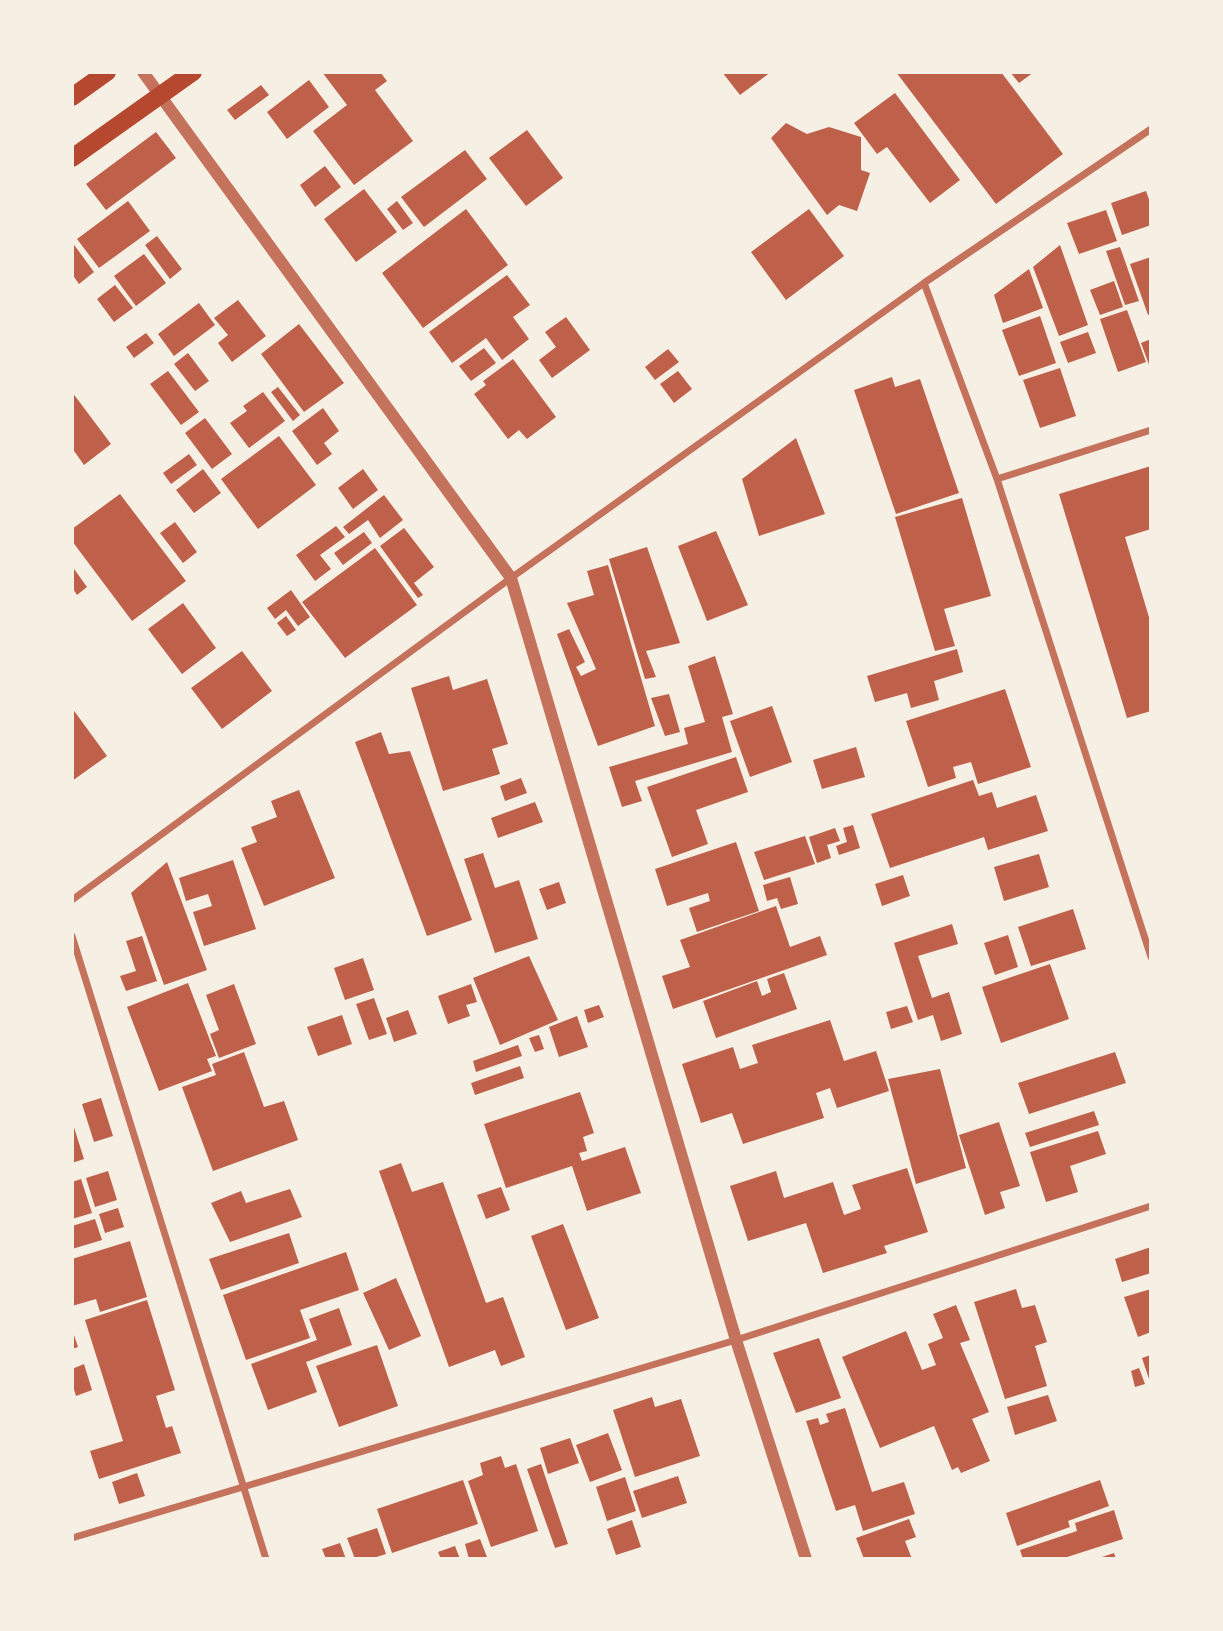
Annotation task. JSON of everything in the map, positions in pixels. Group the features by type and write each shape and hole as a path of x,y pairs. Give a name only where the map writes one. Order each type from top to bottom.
{"main road":[{"path":"72,97 107,72"},
{"path":"72,158 194,72"}],"street":[{"path":"143,72 511,578 736,1340 806,1559"},
{"path":"72,900 511,578 924,283 1151,129"},
{"path":"924,283 997,479 1151,957"},
{"path":"997,479 1151,430"},
{"path":"72,936 266,1559"},
{"path":"72,1538 736,1340 1151,1206"}],"building":[{"path":"322,72 380,72 387,81 375,90 413,141 354,185 313,131 347,105"},
{"path":"722,72 771,72 740,95"},
{"path":"896,72 1001,72 1063,154 996,204"},
{"path":"1010,72 1034,72 1019,83"},
{"path":"309,80 329,107 287,139 267,112"},
{"path":"261,85 269,95 235,120 227,110"},
{"path":"895,93 960,180 930,203 887,147 877,154 854,123"},
{"path":"786,123 807,134 829,127 861,137 861,170 870,173 857,211 839,205 827,215 771,138"},
{"path":"527,130 563,178 526,206 489,158"},
{"path":"156,132 176,158 106,210 86,184"},
{"path":"465,150 487,179 424,227 401,197"},
{"path":"325,166 341,187 315,207 300,185"},
{"path":"364,189 397,232 356,262 324,219"},
{"path":"1146,191 1151,205 1151,225 1122,235 1111,203"},
{"path":"128,201 150,231 99,268 77,239"},
{"path":"397,201 413,223 403,230 387,209"},
{"path":"466,209 508,265 423,328 382,273"},
{"path":"809,209 844,256 786,300 751,252"},
{"path":"1106,210 1117,241 1079,254 1067,223"},
{"path":"157,236 182,269 170,279 145,245"},
{"path":"72,242 94,272 79,284 72,274"},
{"path":"1060,245 1088,325 1059,336 1033,267"},
{"path":"1120,247 1139,301 1125,305 1106,251"},
{"path":"144,254 166,283 136,306 114,276"},
{"path":"1151,257 1151,313 1148,315 1130,264"},
{"path":"1029,269 1043,308 1003,323 994,295"},
{"path":"507,275 530,305 513,317 529,339 502,360 486,338 452,363 429,332"},
{"path":"1114,281 1123,307 1100,315 1090,290"},
{"path":"115,285 133,308 114,322 97,299"},
{"path":"238,300 266,336 232,362 218,343 228,335 214,318"},
{"path":"199,303 215,325 174,356 158,334"},
{"path":"1127,310 1146,362 1118,372 1100,319"},
{"path":"1040,316 1056,363 1019,376 1002,330"},
{"path":"566,317 590,350 552,378 539,360 556,347 545,332"},
{"path":"299,324 344,383 304,412 261,354"},
{"path":"1088,332 1096,353 1068,363 1060,342"},
{"path":"146,333 154,343 134,358 126,347"},
{"path":"1151,339 1151,370 1141,343"},
{"path":"484,348 496,363 471,381 459,366"},
{"path":"668,349 679,362 655,380 645,367"},
{"path":"188,353 209,381 195,391 174,364"},
{"path":"513,359 556,417 527,439 519,430 508,439 474,394 486,385 483,381"},
{"path":"1060,368 1076,416 1040,428 1023,380"},
{"path":"168,371 199,412 181,425 150,384"},
{"path":"678,371 692,389 674,403 660,384"},
{"path":"892,377 895,387 920,379 959,493 896,514 854,390"},
{"path":"278,387 300,415 293,421 271,392"},
{"path":"72,392 111,444 84,465 72,448"},
{"path":"263,392 285,421 249,448 230,423 247,411 243,406"},
{"path":"323,408 339,431 324,443 332,454 317,465 292,431"},
{"path":"205,418 232,454 212,469 185,433"},
{"path":"279,436 316,485 258,529 221,479"},
{"path":"796,438 825,514 759,536 742,479"},
{"path":"189,454 197,465 171,484 163,473"},
{"path":"1151,466 1151,529 1125,537 1151,624 1151,711 1127,718 1059,494"},
{"path":"203,469 221,493 194,513 176,490"},
{"path":"363,469 378,490 353,509 338,488"},
{"path":"120,494 186,581 132,621 72,541 72,529"},
{"path":"384,495 403,520 380,538 368,520 349,534 343,527"},
{"path":"962,498 991,596 944,609 955,646 935,651 895,517"},
{"path":"175,522 197,552 183,563 160,533"},
{"path":"336,526 345,537 320,555 331,569 315,581 296,555"},
{"path":"404,528 434,567 414,583 423,595 418,598 380,546"},
{"path":"716,531 748,605 707,621 678,546"},
{"path":"364,532 372,543 343,565 334,553"},
{"path":"647,547 680,643 646,651 656,677 645,679 609,559"},
{"path":"375,548 417,605 345,658 302,602"},
{"path":"608,565 655,726 598,746 557,634 569,629 585,662 576,667 581,676 596,669 567,603 594,595 587,571"},
{"path":"72,566 87,587 77,595 72,587"},
{"path":"291,590 310,617 298,626 286,610 275,619 267,608"},
{"path":"183,603 216,648 182,674 148,629"},
{"path":"286,616 296,630 287,636 277,623"},
{"path":"957,649 963,672 934,681 939,700 911,708 907,693 875,702 867,676"},
{"path":"242,651 272,691 222,729 191,688"},
{"path":"715,656 733,714 722,717 732,752 635,781 642,801 622,807 609,767 688,744 684,728 705,722 688,666"},
{"path":"449,676 453,690 487,679 508,744 492,749 500,774 443,791 411,688"},
{"path":"1005,689 1031,767 978,784 971,762 953,767 956,778 928,787 906,721"},
{"path":"669,694 680,732 665,736 651,698"},
{"path":"772,706 792,762 750,777 730,721"},
{"path":"72,708 107,756 72,781"},
{"path":"381,732 389,754 410,751 472,920 427,936 355,742"},
{"path":"856,747 865,777 822,789 813,760"},
{"path":"736,757 748,792 696,810 708,844 672,857 647,787"},
{"path":"521,778 527,793 505,801 500,786"},
{"path":"973,780 979,796 992,792 997,808 1036,795 1048,831 988,850 984,837 890,868 871,814"},
{"path":"299,790 335,878 264,906 241,848 257,842 251,827 277,817 271,801"},
{"path":"535,802 543,822 498,838 491,818"},
{"path":"853,825 860,848 839,855 836,846 847,842 843,828"},
{"path":"835,828 840,841 827,845 831,858 817,863 809,837"},
{"path":"805,836 815,864 764,880 754,852"},
{"path":"736,842 759,911 697,932 689,908 710,901 708,893 667,906 655,869"},
{"path":"483,853 495,888 519,880 538,939 495,953 464,859"},
{"path":"1039,854 1049,887 1004,901 994,867"},
{"path":"233,860 256,929 204,946 193,912 212,906 208,894 186,901 179,878"},
{"path":"167,862 207,970 164,985 131,893"},
{"path":"903,875 910,896 882,906 875,884"},
{"path":"790,877 798,904 781,909 777,898 767,901 763,885"},
{"path":"559,882 566,903 547,910 539,889"},
{"path":"776,906 790,947 820,936 827,955 673,1009 662,976 690,967 680,940"},
{"path":"1073,909 1086,949 1031,966 1018,927"},
{"path":"952,924 958,944 918,956 932,998 949,992 962,1034 941,1041 933,1015 918,1020 894,943"},
{"path":"1008,935 1018,967 995,975 984,943"},
{"path":"142,936 157,981 126,991 120,976 136,971 126,941"},
{"path":"529,956 558,1020 500,1045 473,978"},
{"path":"363,958 374,990 345,1000 334,968"},
{"path":"1050,964 1069,1019 1001,1043 982,987"},
{"path":"784,973 797,1009 716,1038 703,1001 757,981 762,996 771,992 767,979"},
{"path":"188,983 216,1056 207,1059 212,1071 159,1091 127,1007"},
{"path":"234,984 256,1044 219,1058 210,1034 219,1030 206,995"},
{"path":"471,984 477,1002 466,1005 470,1016 448,1024 438,996"},
{"path":"374,998 387,1034 369,1040 356,1004"},
{"path":"599,1005 604,1017 588,1023 584,1010"},
{"path":"907,1006 913,1022 891,1029 886,1012"},
{"path":"408,1010 417,1034 394,1042 386,1018"},
{"path":"342,1015 352,1044 318,1056 307,1027"},
{"path":"577,1016 588,1047 559,1057 549,1027"},
{"path":"830,1020 844,1061 876,1051 889,1091 837,1108 830,1088 816,1093 824,1118 743,1144 732,1113 701,1123 682,1064 733,1047 740,1069 758,1063 752,1045"},
{"path":"539,1035 544,1049 535,1052 529,1038"},
{"path":"518,1045 522,1056 476,1072 473,1061"},
{"path":"244,1052 264,1107 284,1101 298,1140 213,1171 182,1087 216,1075 212,1064"},
{"path":"1115,1052 1126,1083 1029,1114 1018,1083"},
{"path":"520,1066 524,1078 475,1095 471,1083"},
{"path":"940,1069 966,1168 916,1184 888,1079"},
{"path":"580,1092 594,1133 583,1137 587,1151 579,1153 582,1161 625,1147 641,1193 587,1211 572,1166 506,1188 484,1124"},
{"path":"101,1098 113,1136 94,1142 82,1104"},
{"path":"1094,1111 1099,1125 1030,1147 1025,1133"},
{"path":"72,1121 84,1159 72,1163"},
{"path":"999,1122 1020,1186 1000,1192 1005,1208 985,1215 959,1135"},
{"path":"1098,1131 1106,1154 1070,1166 1078,1192 1046,1202 1030,1152"},
{"path":"401,1163 412,1192 443,1182 486,1303 503,1297 525,1357 501,1366 495,1350 449,1367 379,1171"},
{"path":"907,1168 928,1232 884,1246 887,1253 823,1273 806,1223 748,1241 730,1186 776,1171 784,1198 833,1182 844,1215 861,1209 852,1185"},
{"path":"108,1171 117,1200 95,1207 86,1178"},
{"path":"81,1179 92,1213 72,1219 72,1182"},
{"path":"501,1187 510,1210 486,1219 477,1195"},
{"path":"290,1189 302,1217 230,1242 211,1203 241,1191 246,1203"},
{"path":"118,1208 124,1227 105,1233 99,1214"},
{"path":"95,1219 102,1240 72,1249 72,1226"},
{"path":"563,1224 599,1318 566,1330 531,1236"},
{"path":"289,1233 299,1263 221,1290 209,1259"},
{"path":"130,1241 147,1297 100,1312 96,1299 72,1306 72,1259"},
{"path":"1151,1247 1151,1273 1122,1282 1115,1259"},
{"path":"346,1252 359,1290 300,1310 310,1338 246,1360 223,1295"},
{"path":"396,1278 421,1336 389,1350 363,1293"},
{"path":"1016,1289 1022,1308 1035,1305 1047,1342 1035,1346 1047,1386 1005,1399 974,1302"},
{"path":"1151,1289 1151,1332 1138,1337 1124,1297"},
{"path":"147,1300 175,1390 156,1396 166,1428 172,1426 181,1453 99,1479 90,1451 123,1441 85,1320"},
{"path":"956,1305 970,1340 960,1343 989,1412 972,1419 990,1461 961,1473 958,1467 952,1470 934,1426 880,1448 842,1357 906,1331 922,1370 936,1365 928,1344 943,1338 933,1314"},
{"path":"339,1308 352,1345 306,1362 317,1392 268,1410 251,1364 317,1340 309,1319"},
{"path":"72,1329 78,1347 72,1349"},
{"path":"819,1338 841,1398 796,1413 773,1353"},
{"path":"377,1345 398,1406 339,1427 316,1366"},
{"path":"1151,1355 1151,1385 1142,1358"},
{"path":"84,1364 92,1390 76,1396 72,1369"},
{"path":"1139,1368 1145,1384 1135,1387 1131,1371"},
{"path":"1048,1395 1057,1421 1015,1435 1007,1407"},
{"path":"652,1397 655,1407 681,1399 700,1456 635,1477 613,1410"},
{"path":"845,1408 872,1492 904,1482 915,1514 863,1531 855,1505 836,1511 806,1421 818,1418 820,1425 829,1422 826,1414"},
{"path":"608,1433 622,1470 590,1482 576,1445"},
{"path":"570,1438 579,1463 548,1474 540,1448"},
{"path":"501,1456 505,1468 516,1464 538,1531 491,1547 468,1481 483,1475 480,1463"},
{"path":"541,1464 568,1544 555,1548 527,1469"},
{"path":"137,1473 145,1496 119,1504 112,1482"},
{"path":"678,1476 687,1503 642,1518 633,1491"},
{"path":"625,1477 636,1511 607,1521 596,1487"},
{"path":"463,1480 478,1524 392,1553 377,1509"},
{"path":"1100,1480 1109,1506 1068,1521 1070,1527 1017,1546 1006,1513"},
{"path":"1114,1510 1123,1539 1061,1559 1023,1559 1020,1550 1077,1531 1075,1523"},
{"path":"909,1519 916,1537 905,1541 912,1559 864,1559 856,1538"},
{"path":"632,1520 641,1547 616,1555 607,1529"},
{"path":"377,1528 386,1554 370,1559 355,1559 347,1538"},
{"path":"480,1539 487,1557 469,1559 465,1544"},
{"path":"340,1543 346,1559 326,1559 322,1549"},
{"path":"455,1546 460,1559 441,1559 438,1552"},
{"path":"1114,1553 1116,1559 1096,1559"}]}
